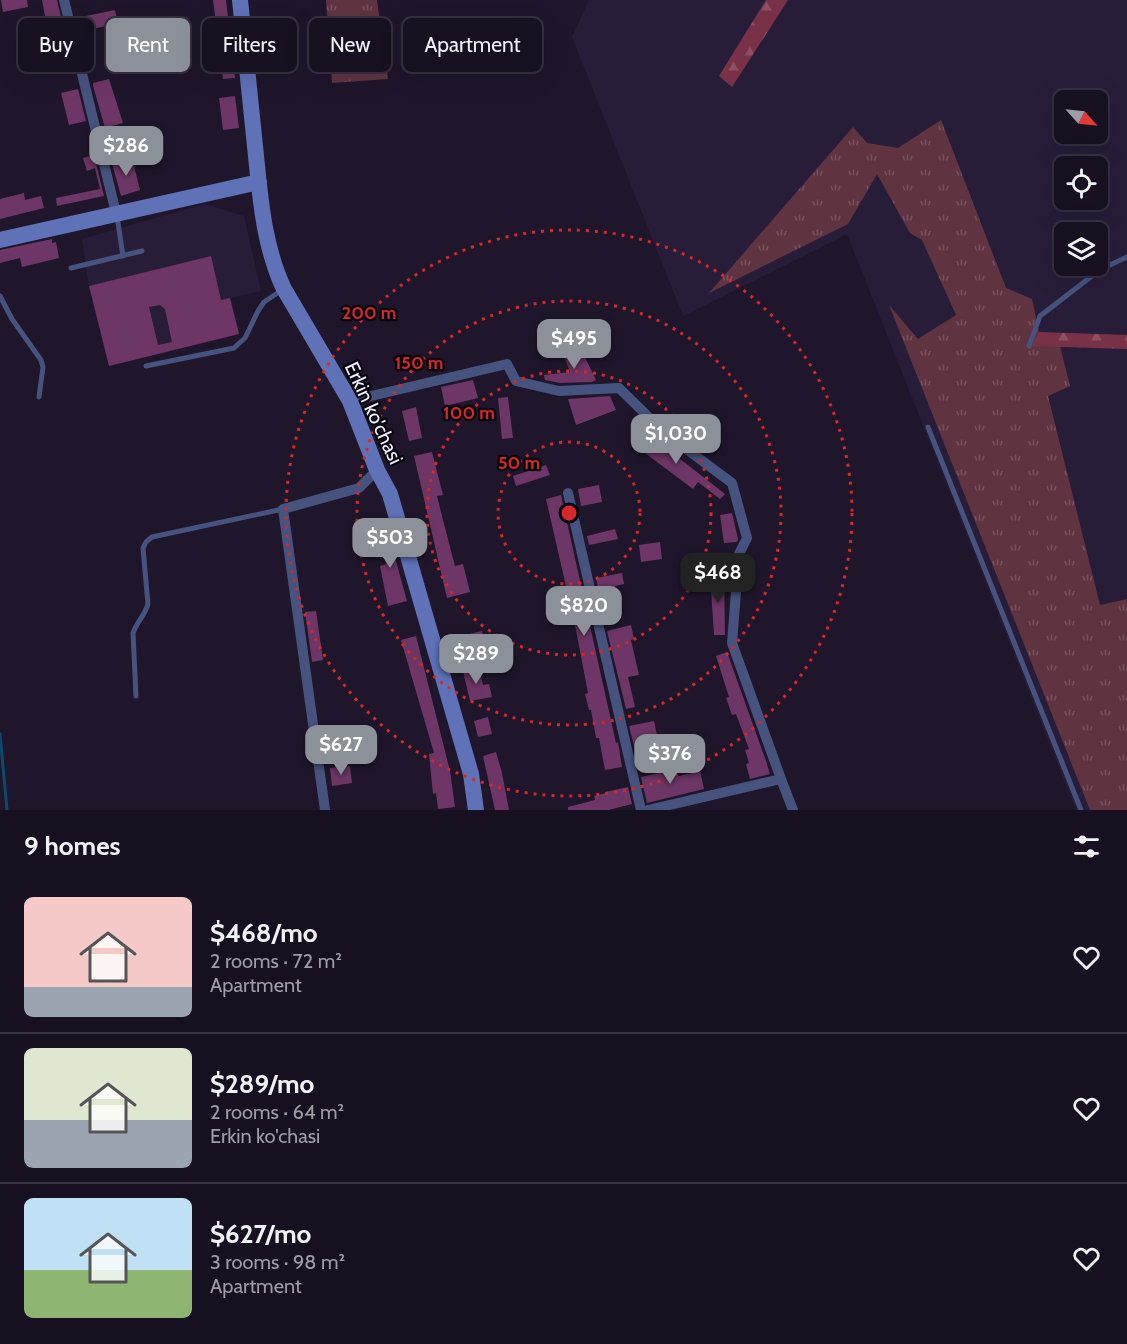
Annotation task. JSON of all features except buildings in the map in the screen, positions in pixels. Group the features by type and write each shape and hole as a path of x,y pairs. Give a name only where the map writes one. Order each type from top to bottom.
{"main road":[{"name":"Erkin ko'chasi","path":"240,0 259,182 270,253 284,289 350,401 377,470 390,494 471,774 476,810"},
{"path":"0,240 259,182"}],"street":[{"path":"64,0 116,213"},
{"path":"350,401 507,364 516,381 559,391 619,388 664,433 732,483 747,538 739,554 732,643 793,810"},
{"path":"324,810 283,509 359,488 377,470"},
{"path":"568,492 641,810"},
{"path":"648,810 781,779"}],"lane":[{"path":"116,213 123,256"},
{"path":"71,268 142,251"},
{"path":"1029,346 1040,316 1101,268 1127,257"},
{"path":"146,366 234,348 245,338 264,302 284,289"},
{"path":"0,296 12,319 41,360 43,367 39,397"},
{"path":"928,427 1081,810"},
{"path":"136,696 133,633 148,604 143,548 146,542 152,537 283,509"}],"shaded area":[{"path":"589,0 1127,0 1127,810 1076,810 847,234 683,316 572,37"},
{"path":"205,204 244,216 261,291 230,298 239,334 109,366 89,286 82,239"}],"green space":[{"path":"326,0 377,0 380,18 327,18"},
{"path":"766,0 788,0 732,87 719,76"},
{"path":"331,72 387,72 388,79 332,83"},
{"path":"941,120 1006,288 1032,299 1039,332 1033,346 1060,346 1070,386 1048,396 1100,605 1127,599 1127,810 1090,810 889,305 918,339 956,315 922,240 910,233 877,174 848,224 709,293 853,127 867,143 898,148"},
{"path":"1039,332 1127,335 1127,349 1032,346"}],"waterway":[{"path":"0,734 7,810"}]}
